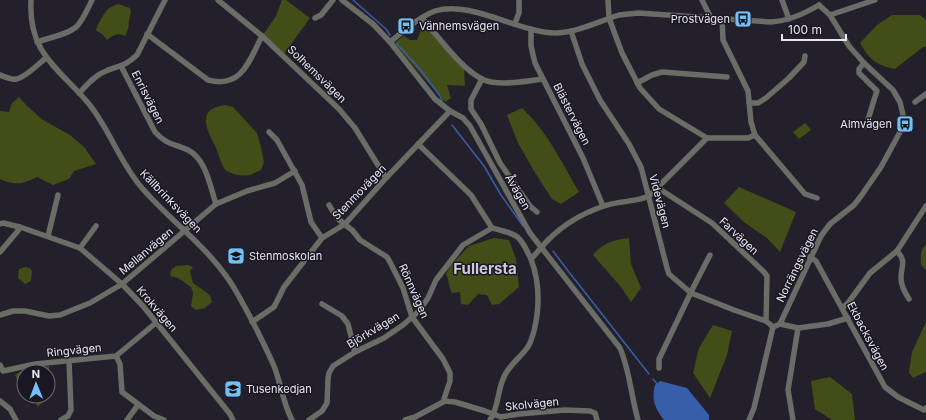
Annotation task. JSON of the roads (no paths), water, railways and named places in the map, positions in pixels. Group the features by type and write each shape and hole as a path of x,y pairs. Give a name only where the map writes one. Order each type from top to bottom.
{"street":[{"name":"Källbrinksvägen","path":"30,0 31,18 37,42 46,58 79,93 96,114 133,177 143,189 210,255 224,271 237,292 274,366 286,407 292,420"},
{"path":"37,42 71,31 83,18 92,0"},
{"path":"79,93 99,75 130,62 137,55 165,0"},
{"name":"Solhemsvägen","path":"218,0 262,36 339,108 355,128 386,178"},
{"path":"315,18 321,15 333,0"},
{"name":"Åvägen","path":"342,0 374,24 435,99 450,111 463,118 470,126 530,233 620,348 629,377 638,420"},
{"path":"443,0 445,8"},
{"path":"515,23 519,13 519,0"},
{"path":"608,0 609,18 622,53 637,83 647,98 659,109 708,138 748,138 755,135"},
{"path":"702,0 711,18"},
{"path":"782,0 788,19"},
{"path":"830,15 875,0"},
{"path":"390,42 422,18 434,11 445,8 461,8 531,29 550,33 571,31 619,15 638,13 771,22 799,16 820,3"},
{"name":"Norrängsvägen","path":"780,324 821,236 830,224 854,205 861,196 881,167 902,128 903,110 898,97 893,90 864,63 850,46 830,15 820,3"},
{"path":"422,18 472,74 482,79 498,83 543,79"},
{"path":"722,19 723,40 747,88 751,122 755,135 805,194 818,198"},
{"name":"Blästervägen","path":"531,29 531,46 534,58 583,158 603,206"},
{"name":"Videvägen","path":"571,31 582,64 600,100 629,144 641,167 667,268 670,274 691,293 766,321 773,327"},
{"path":"147,34 208,80 217,82 226,82 234,79 245,70 262,36"},
{"path":"749,103 758,103 766,98 789,78 804,62 805,56"},
{"path":"0,75 16,79 22,77 46,58"},
{"path":"864,63 859,69 860,73 877,91 866,126"},
{"name":"Enrisvägen","path":"121,66 155,132 161,139 168,143 187,149 194,153 200,160 216,204"},
{"path":"637,83 652,75 662,72 728,77"},
{"path":"482,79 471,100 471,109 481,124 500,163 530,206 537,212"},
{"path":"915,102 926,94"},
{"name":"Stenmovägen","path":"252,322 274,307 284,287 322,238 345,224 386,178 450,111"},
{"path":"269,132 277,140 295,171 302,185 311,222 322,238"},
{"path":"531,259 546,242 566,224 603,206 649,196 708,138"},
{"path":"418,144 471,195 492,228 514,234 519,237 536,272 539,300 536,322 528,347 508,369 503,378 494,414 490,420"},
{"name":"Mellanvägen","path":"0,315 13,311 25,311 49,316 60,315 90,303 122,284 216,204 247,191 274,183 295,171"},
{"name":"Farvägen","path":"658,188 712,223 764,272 767,276 766,321"},
{"path":"48,236 58,195"},
{"name":"Rönnvägen","path":"329,206 337,218 360,240 387,257 402,288 412,317 443,359 450,373 450,381 444,399 445,401"},
{"path":"842,308 848,303 870,273 897,251 926,206"},
{"name":"Krokvägen","path":"0,224 3,223 20,227 80,248 122,284 144,306 230,414 233,420"},
{"path":"80,248 96,226"},
{"path":"0,252 20,227"},
{"name":"Björkvägen","path":"309,420 322,411 327,403 328,379 329,373 333,366 355,352 384,338 403,325 419,311 428,298 436,280 463,246 492,228"},
{"path":"897,251 904,262 901,279 904,290 909,299"},
{"path":"659,368 659,359 710,255"},
{"name":"Ekbacksvägen","path":"810,257 816,261 848,318 877,375 885,387 898,397 925,409"},
{"path":"322,304 342,316 348,324 355,352"},
{"path":"749,420 754,408 773,327 780,324 798,328 828,324 848,318"},
{"path":"116,356 157,322"},
{"path":"793,420 788,390 798,328"},
{"name":"Ringvägen","path":"0,364 2,371 35,364 116,356 120,364 122,392 154,416 164,420"},
{"path":"61,420 68,416 71,410 70,360"},
{"path":"0,401 10,409 16,420"},
{"path":"405,420 445,401"},
{"name":"Skolvägen","path":"445,401 455,402 501,417 565,410 590,411 595,413 597,420"},
{"path":"128,420 138,405"}],"water":[{"path":"660,381 687,388 709,415 709,420 664,420 656,408 653,395 655,385"}],"waterway":[{"path":"353,0 386,29 390,35"},
{"path":"397,44 420,69 442,101"},
{"path":"452,125 484,166 501,195 523,226"},
{"path":"553,251 649,374"},
{"path":"653,379 658,385"}],"place":[{"name":"Prostvägen","path":"743,19"},
{"name":"Vänhemsvägen","path":"406,26"},
{"name":"Almvägen","path":"905,124"},
{"name":"Stenmoskolan","path":"236,256"},
{"name":"Tusenkedjan","path":"233,389"}],"district":[{"name":"Fullersta","path":"485,269"}]}
